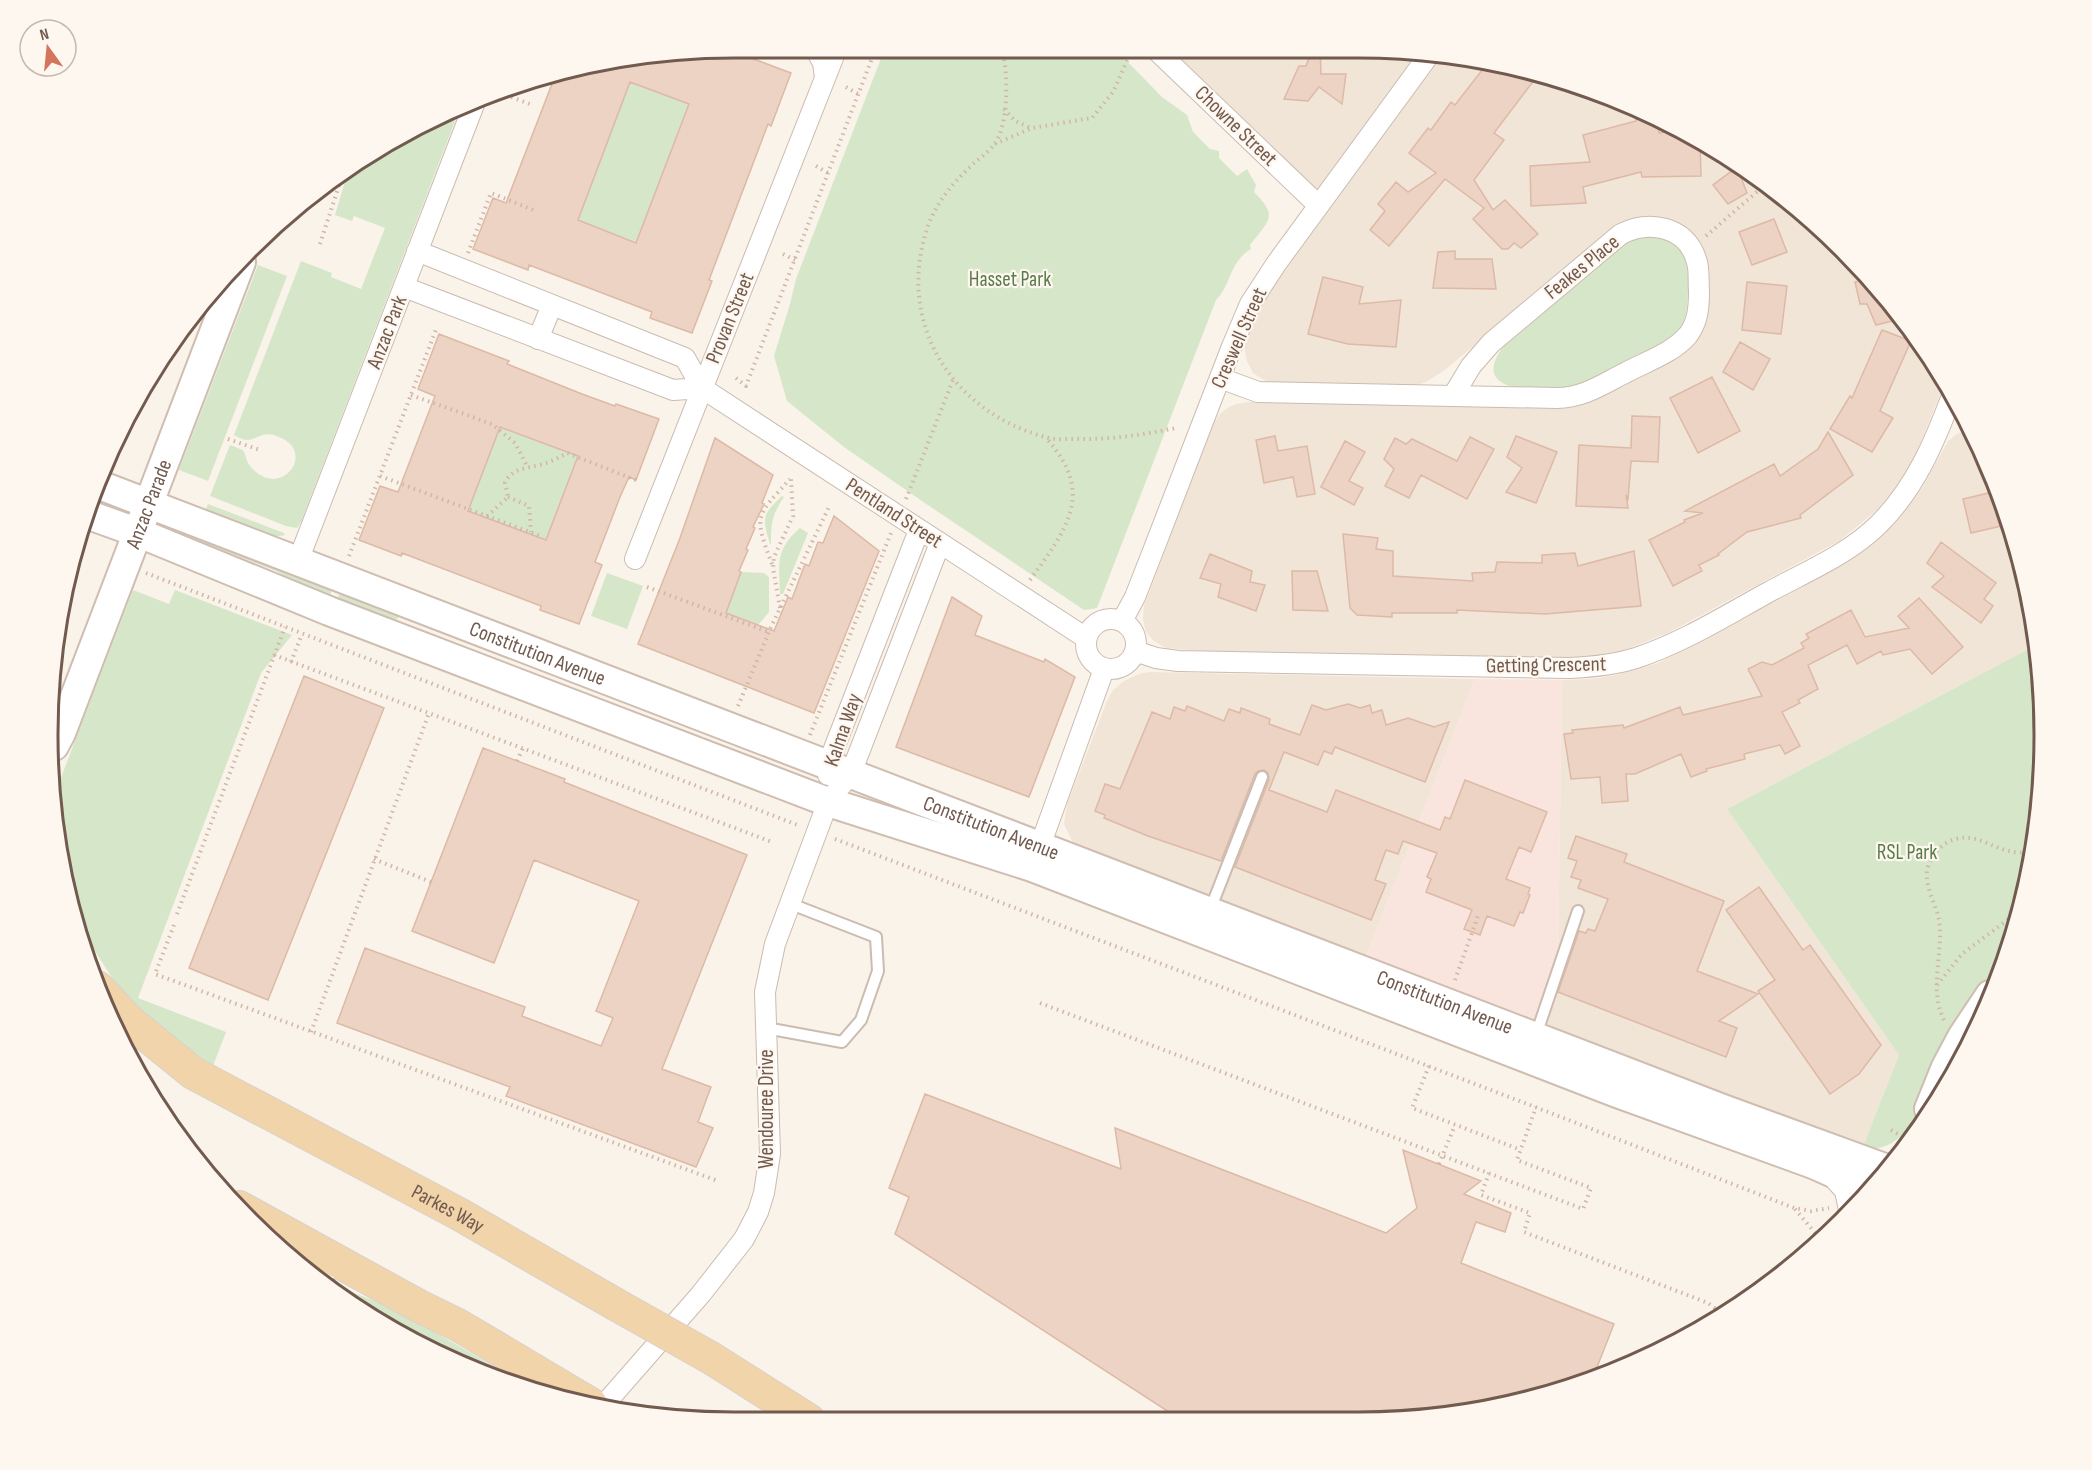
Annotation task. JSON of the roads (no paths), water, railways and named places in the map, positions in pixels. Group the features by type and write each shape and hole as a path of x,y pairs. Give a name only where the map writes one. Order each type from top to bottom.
{"main road":[{"name":"Parkes Way","path":"115,1006 129,1021 193,1073 459,1214 711,1358 797,1412"},
{"path":"266,1222 458,1325 566,1390"}],"street":[{"path":"821,58 825,77"},
{"name":"Provan Street","path":"635,559 833,58"},
{"name":"Chowne Street","path":"1164,58 1318,205"},
{"name":"Creswell Street","path":"1122,621 1135,597 1241,325 1258,291 1318,205 1424,62"},
{"name":"Anzac Park","path":"298,561 471,112"},
{"name":"Feakes Place","path":"1646,227 1664,228 1681,236 1692,249 1698,268 1697,314 1690,331 1673,347 1590,392 1575,397 1453,396 1471,366 1491,343 1621,234 1646,227"},
{"name":"Pentland Street","path":"417,252 685,358 702,388 1086,638"},
{"name":"Anzac Parade","path":"58,738 235,279"},
{"path":"404,287 673,390 702,388"},
{"path":"538,339 552,305"},
{"path":"620,370 633,338"},
{"path":"1220,378 1258,392 1453,396"},
{"name":"Getting Crescent","path":"1136,651 1178,662 1569,668 1603,666 1627,661 1679,640 1838,555 1861,540 1886,516 1908,488 1950,410"},
{"name":"Constitution Avenue","path":"106,487 1040,846 1206,921"},
{"name":"Constitution Avenue","path":"94,517 329,611 828,802 1206,921 1536,1044 1878,1166"},
{"name":"Kalma Way","path":"828,802 919,530"},
{"name":"Kalma Way","path":"839,768 940,543"},
{"path":"1114,619 1122,621 1133,631 1137,644 1136,651 1127,664 1112,670 1104,669 1091,661 1087,654 1086,638 1089,631 1100,621 1114,619"},
{"path":"1040,846 1104,669"},
{"name":"Wendouree Drive","path":"608,1400 701,1294 744,1239 758,1212 771,1154 765,992 775,944 828,802"},
{"path":"1947,1065 1964,1033"},
{"name":"Constitution Avenue","path":"1536,1044 1861,1186"},
{"path":"1813,1164 1838,1181 1846,1194 1845,1203"}],"lane":[{"path":"1206,921 1262,777"},
{"path":"766,1028 842,1042 861,1020 879,971 876,938 791,904"},
{"path":"1536,1044 1578,911"},
{"path":"319,1269 340,1277"},
{"path":"351,1281 419,1306"}],"park label":[{"name":"Hasset Park","path":"1010,279"},
{"name":"RSL Park","path":"1907,852"}]}
